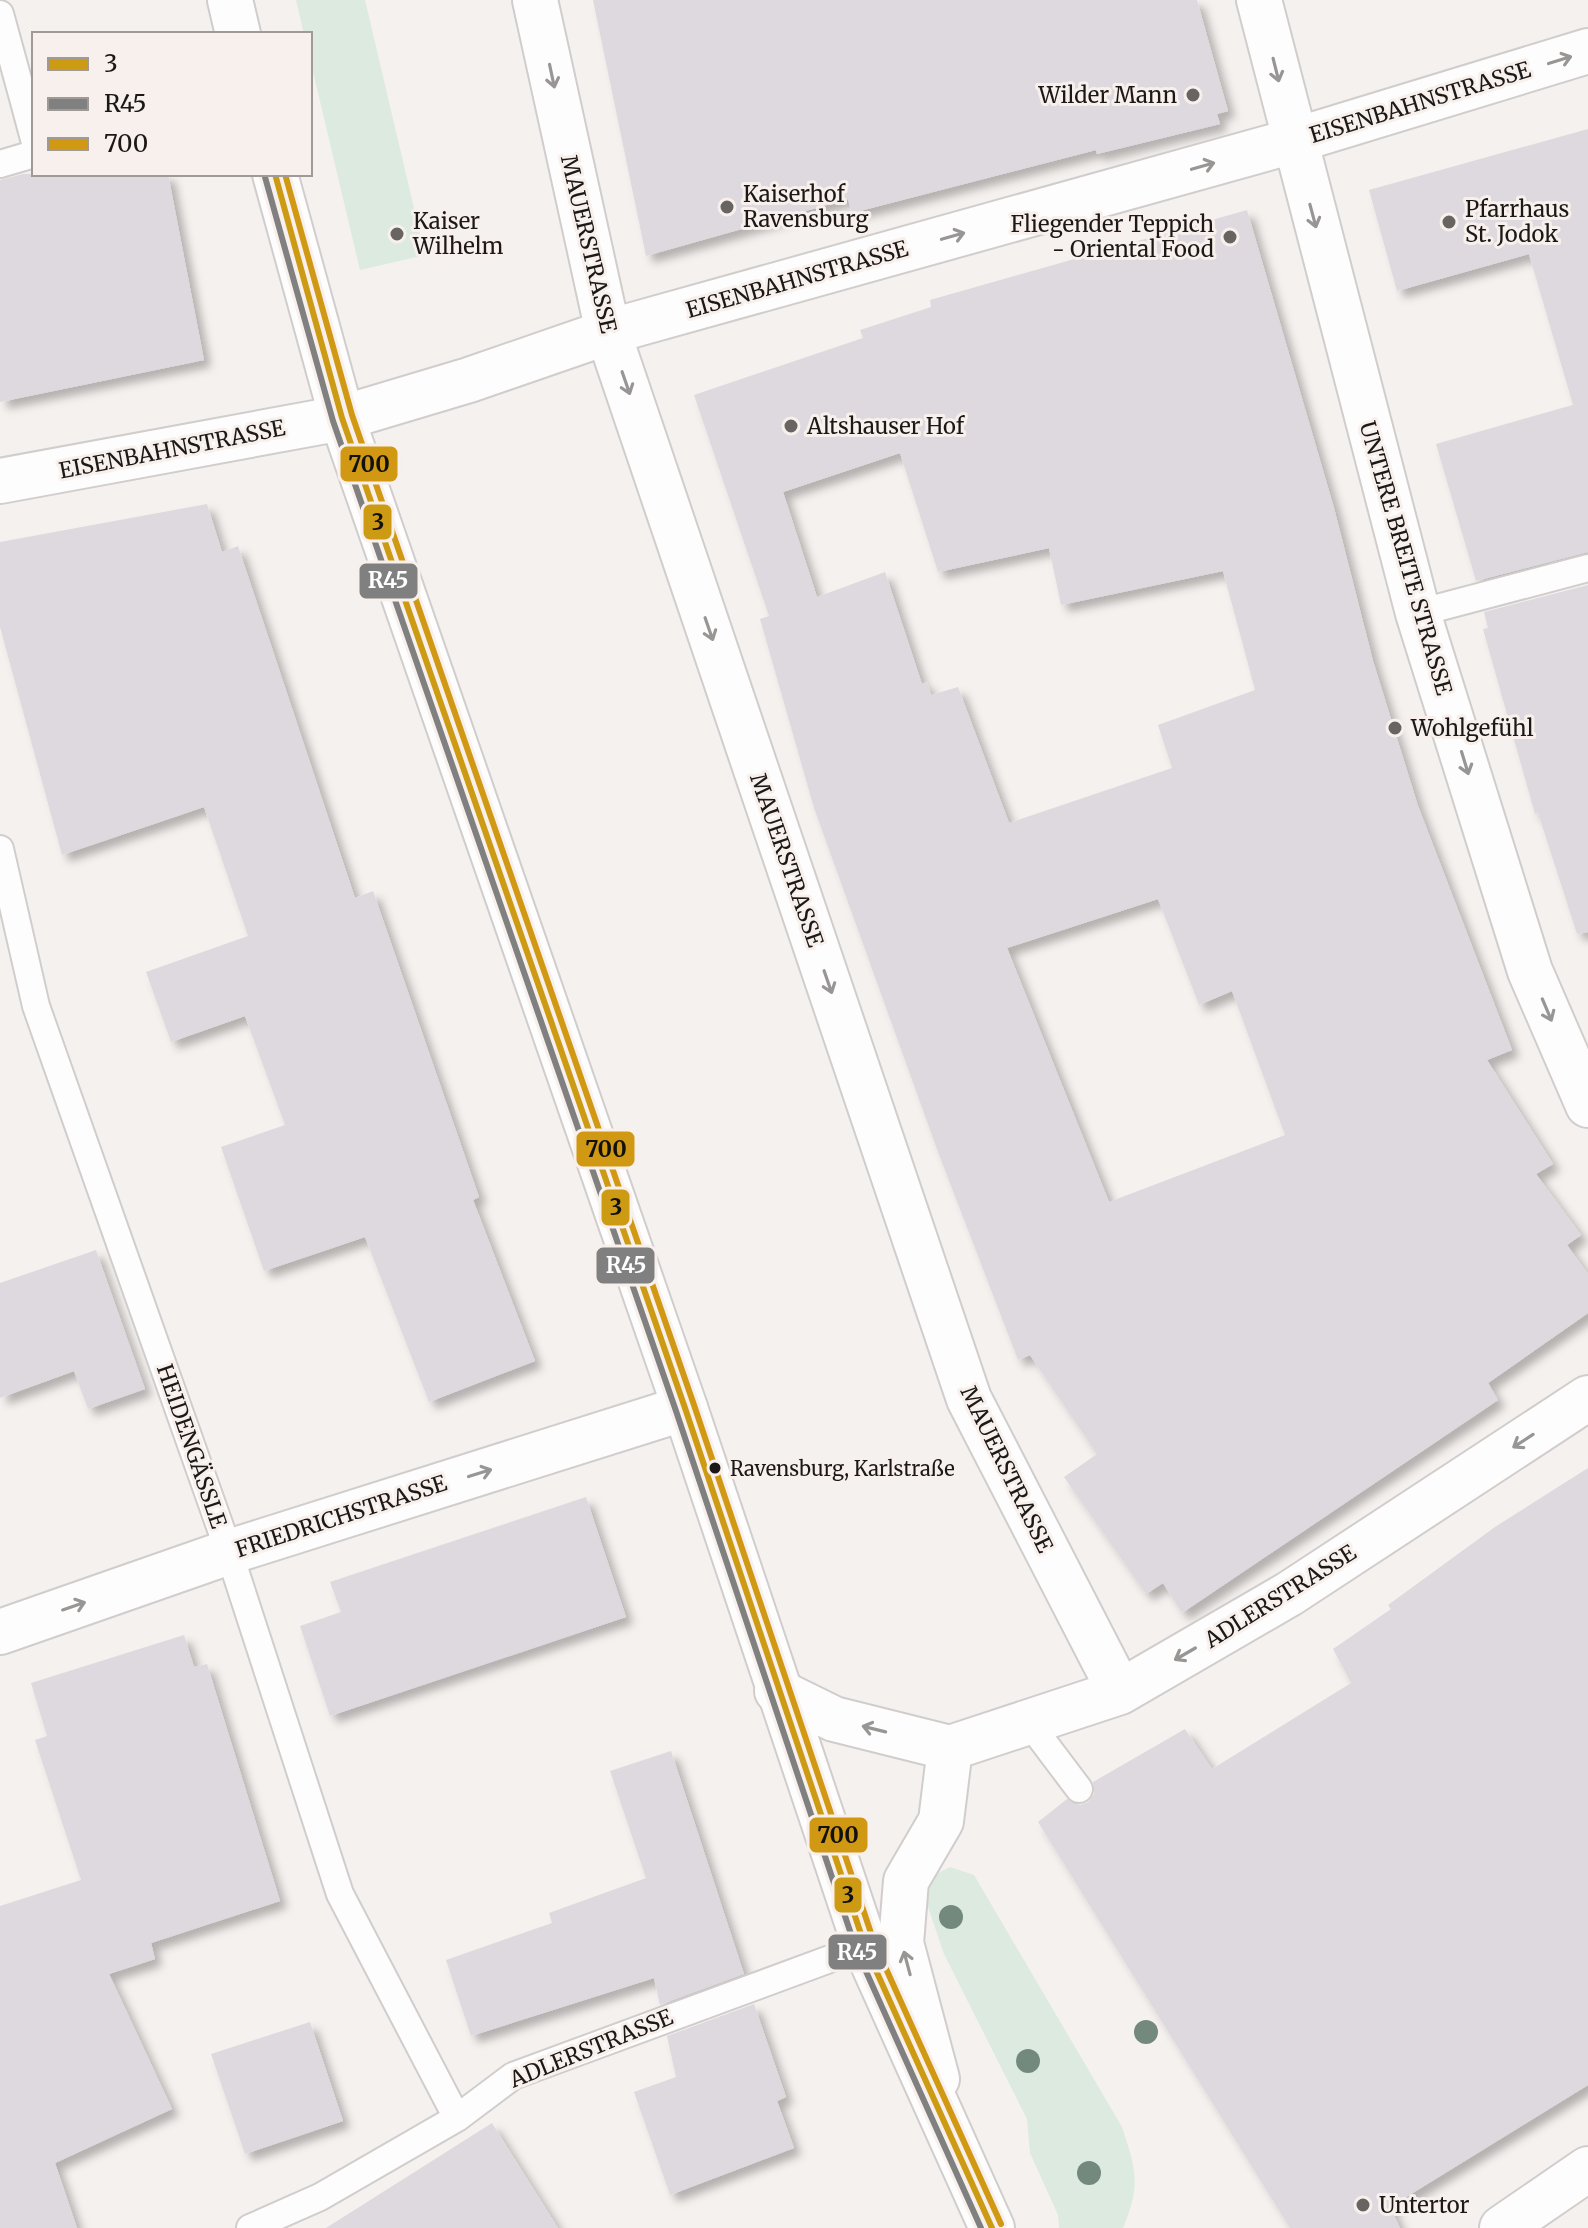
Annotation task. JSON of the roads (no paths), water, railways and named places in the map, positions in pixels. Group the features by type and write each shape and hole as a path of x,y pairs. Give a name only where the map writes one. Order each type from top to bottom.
{"street":[{"path":"230,0 238,32"},
{"name":"MAUERSTRASSE","path":"535,0 608,332 969,1399 1120,1692"},
{"name":"UNTERE BREITE STRASSE","path":"1259,0 1293,141 1418,613 1530,971 1588,1105"},
{"name":"EISENBAHNSTRASSE","path":"0,481 342,418 469,380 608,332 1293,141 1588,51"},
{"path":"276,176 342,418 685,1408 777,1691 865,1946 992,2228"},
{"name":"ADLERSTRASSE","path":"950,1748 1120,1692 1289,1594 1588,1398"},
{"name":"FRIEDRICHSTRASSE","path":"0,1632 229,1552 685,1408"},
{"path":"777,1691 834,1719 950,1748 941,1821 906,1881 901,1943 954,2147"},
{"path":"1502,2228 1588,2169"}],"lane":[{"path":"0,14 28,97 32,125"},
{"path":"0,164 32,155"},
{"path":"1418,613 1588,568"},
{"name":"HEIDENGÄSSLE","path":"0,849 36,1006 229,1552 340,1894 457,2118"},
{"path":"1030,1724 1079,1789"},
{"name":"ADLERSTRASSE","path":"250,2228 320,2197 457,2118 513,2076 865,1946"}],"place":[{"name":"Wilder Mann","path":"1193,95"},
{"name":"Kaiserhof Ravensburg","path":"727,207"},
{"name":"Pfarrhaus St. Jodok","path":"1449,222"},
{"name":"Kaiser Wilhelm","path":"397,234"},
{"name":"Fliegender Teppich - Oriental Food","path":"1230,237"},
{"name":"Altshauser Hof","path":"791,426"},
{"name":"Wohlgefühl","path":"1395,728"},
{"name":"Ravensburg, Karlstraße","path":"715,1468"},
{"name":"Untertor","path":"1363,2205"}]}
